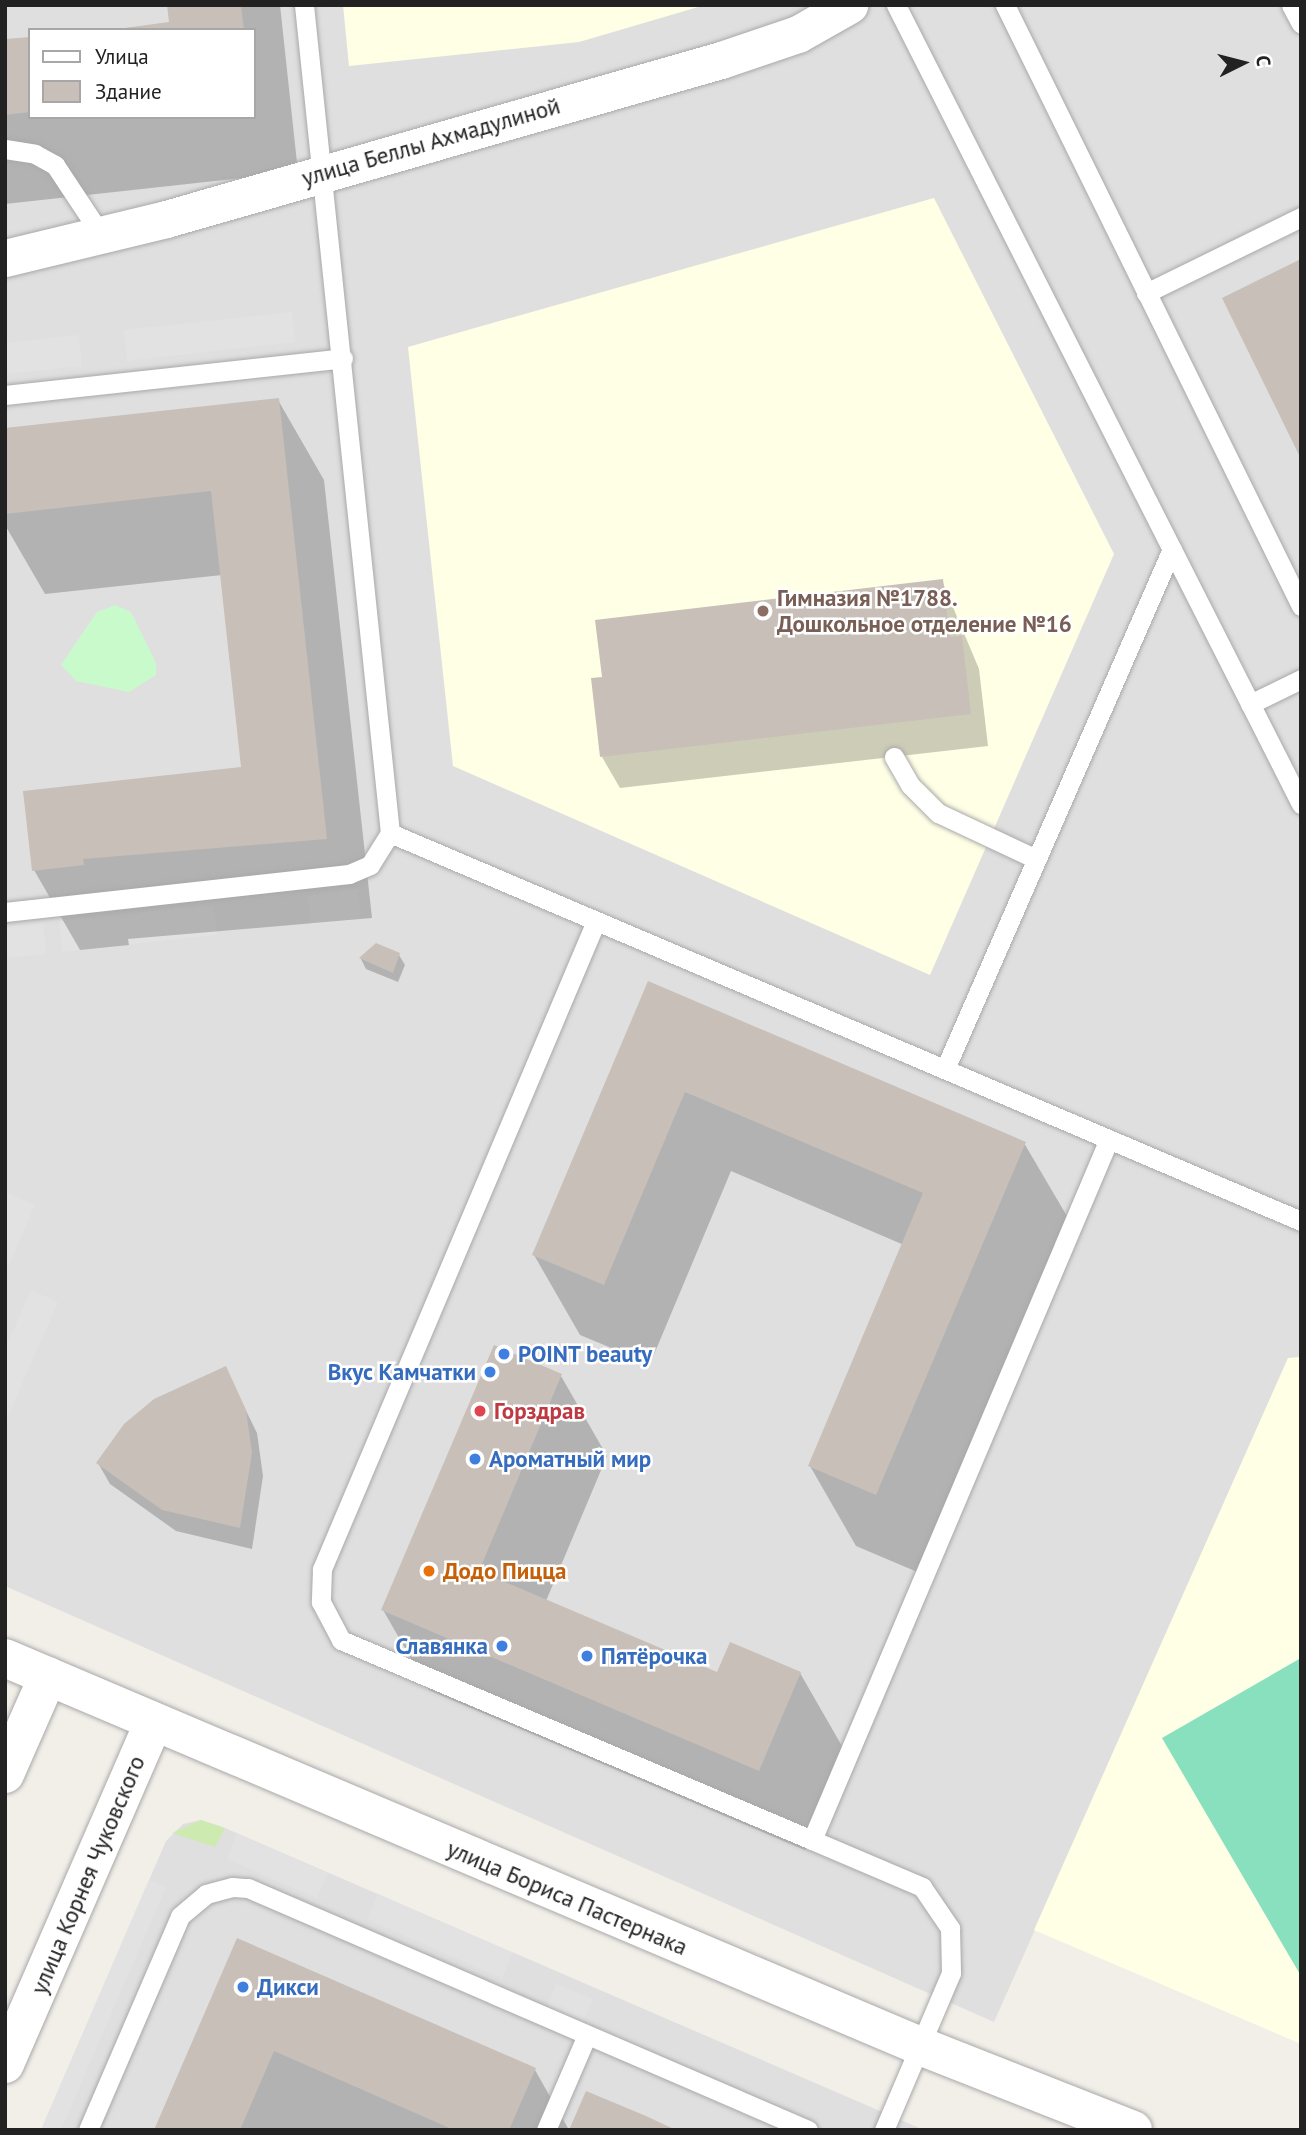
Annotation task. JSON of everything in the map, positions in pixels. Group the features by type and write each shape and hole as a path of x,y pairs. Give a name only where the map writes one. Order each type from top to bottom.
{"street":[{"name":"улица Беллы Ахмадулиной","path":"5,258 102,236 721,60 798,34 849,5"},
{"name":"улица Бориса Пастернака","path":"5,1658 153,1724 920,2046 1133,2130"},
{"path":"5,1774 48,1676"},
{"name":"улица Корнея Чуковского","path":"5,2064 153,1724"}],"lane":[{"path":"5,912 349,874 370,864 390,833 343,358 304,5"},
{"path":"896,5 1301,804"},
{"path":"1005,5 1301,606"},
{"path":"1291,5 1301,24"},
{"path":"5,149 55,166 102,236"},
{"path":"1146,293 1301,217"},
{"path":"5,395 343,358"},
{"path":"944,1069 1171,549"},
{"path":"1250,704 1301,679"},
{"path":"894,757 910,785 938,813 1036,859"},
{"path":"390,833 1301,1221"},
{"path":"597,921 322,1569 321,1602 341,1640 922,1887 944,1914 953,1943 951,1973 884,2130"},
{"path":"813,1840 1109,1139"},
{"path":"88,2130 180,1916 218,1890 247,1888 808,2130"},
{"path":"546,2130 587,2035"}],"shaded area":[{"path":"5,5 1301,5 1301,1357 1288,1359 994,2022 5,1586"},
{"path":"343,5 705,5 579,42 349,66"},
{"name":"Гимназия №1788. Дошкольное отделение №16","path":"934,198 1114,554 930,975 453,766 408,347"},
{"path":"292,312 295,342 127,361 124,330"},
{"path":"79,335 82,366 5,374 5,343"},
{"path":"357,889 361,919 311,925 308,895"},
{"path":"213,905 217,935 62,952 59,921"},
{"path":"43,923 46,954 5,958 5,927"},
{"path":"8,1193 35,1205 8,1267 5,1200"},
{"path":"31,1290 58,1302 5,1423 5,1349"},
{"path":"1301,1357 1301,2044 1034,1930 1288,1358"},
{"path":"201,1820 225,1828 924,2130 41,2130 166,1841 183,1824"},
{"path":"237,1834 328,1873 317,1898 227,1859"},
{"path":"149,1880 166,1887 61,2130 41,2130"},
{"path":"378,1894 513,1953 502,1978 367,1919"},
{"path":"556,1984 593,1999 582,2024 546,2009"}],"green space":[{"path":"115,605 131,612 156,663 156,675 129,692 76,681 61,665 97,612"},
{"path":"1301,1658 1301,1976 1162,1738"},
{"path":"201,1820 225,1828 215,1847 172,1833"}],"building":[{"path":"167,5 241,5 244,28 125,28 169,22"},
{"path":"28,37 28,112 5,115 5,39"},
{"path":"1301,259 1301,459 1222,298"},
{"path":"279,398 327,839 83,859 84,865 32,871 23,791 241,767 211,491 5,514 5,428"},
{"path":"943,579 950,637 962,636 971,714 600,757 591,678 602,677 595,620"},
{"path":"376,943 400,953 393,973 359,958"},
{"path":"648,981 1026,1142 876,1495 808,1466 923,1193 685,1092 604,1285 532,1255"},
{"path":"494,1345 562,1374 479,1571 717,1672 730,1642 801,1672 759,1771 381,1610"},
{"path":"226,1366 246,1410 252,1453 240,1528 162,1510 96,1463 124,1424 154,1399"},
{"path":"237,1938 536,2068 509,2130 454,2130 274,2051 240,2130 154,2130"},
{"path":"586,2091 646,2116 676,2130 569,2130"}],"place":[{"name":"Гимназия №1788. Дошкольное отделение №16","path":"763,611"},
{"name":"POINT beauty","path":"504,1354"},
{"name":"Вкус Камчатки","path":"490,1372"},
{"name":"Горздрав","path":"480,1411"},
{"name":"Ароматный мир","path":"475,1459"},
{"name":"Додо Пицца","path":"429,1571"},
{"name":"Славянка","path":"502,1646"},
{"name":"Пятёрочка","path":"587,1656"},
{"name":"Дикси","path":"243,1987"}]}
